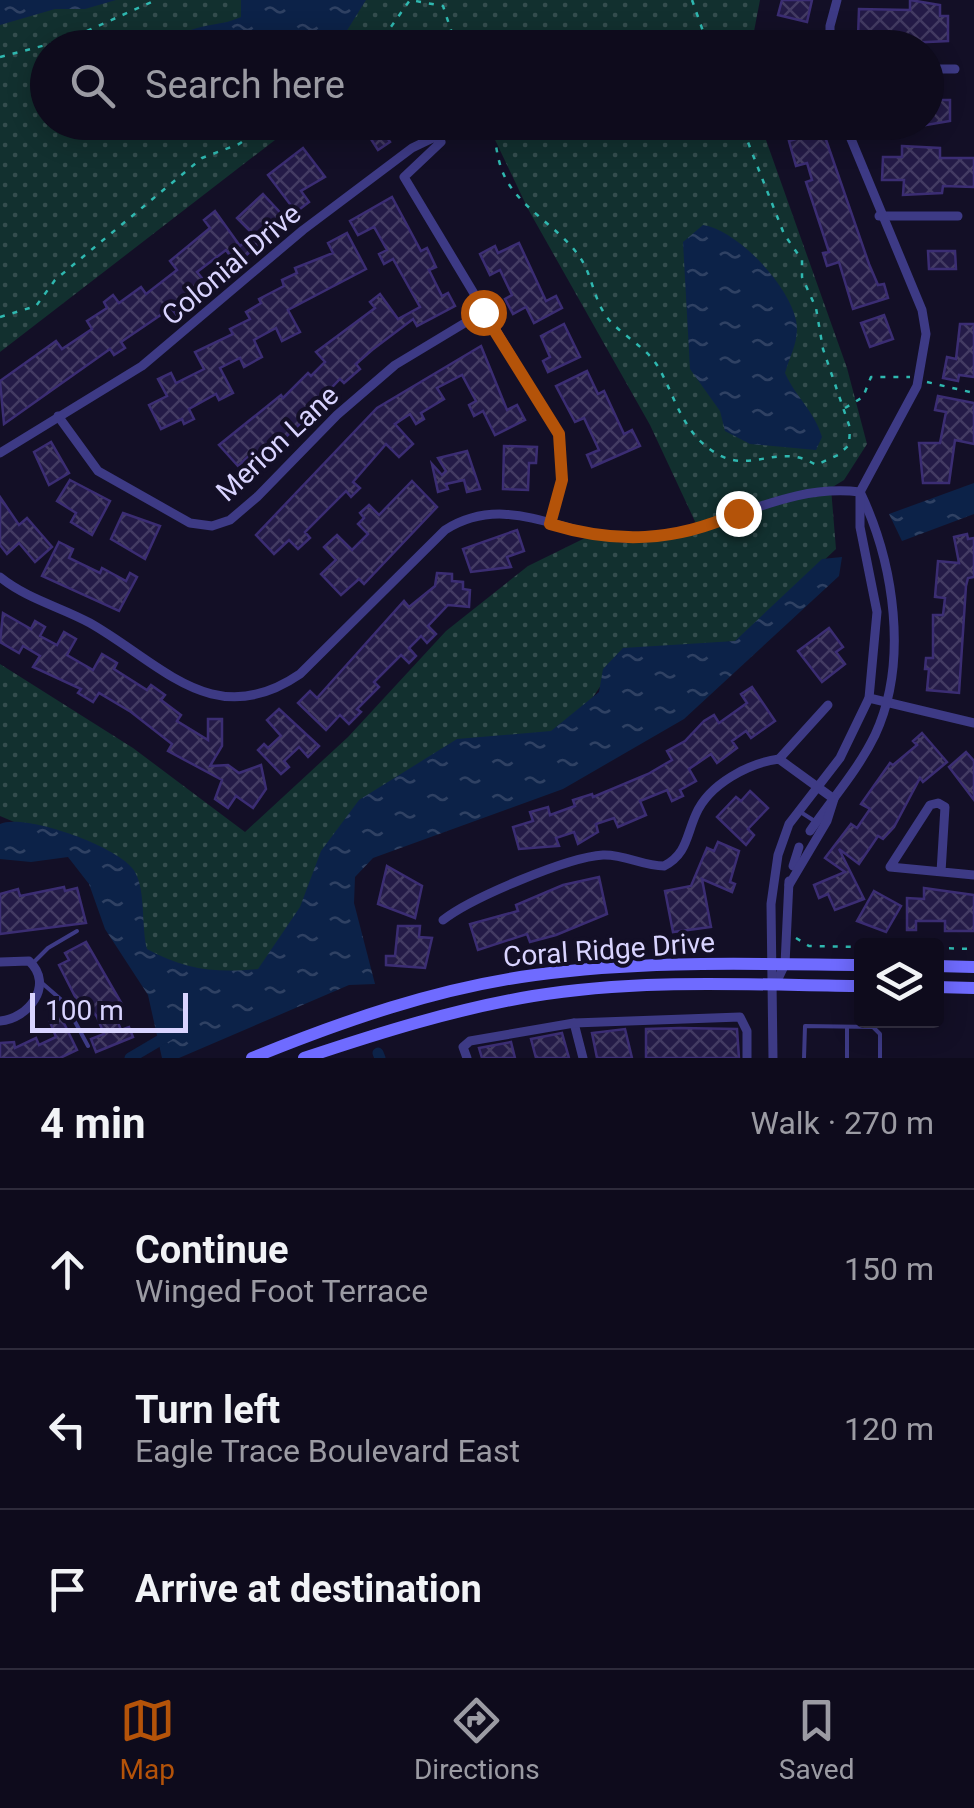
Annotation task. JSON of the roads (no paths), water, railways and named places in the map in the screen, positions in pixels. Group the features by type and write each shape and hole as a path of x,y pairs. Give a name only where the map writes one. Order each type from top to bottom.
{"main road":[{"name":"Coral Ridge Drive","path":"255,1057 393,1006 535,975 647,965 854,965"},
{"path":"944,966 974,967"},
{"name":"Coral Ridge Drive","path":"304,1058 396,1028 536,995 644,985 854,986"},
{"path":"944,987 974,988"}],"street":[{"path":"830,30 838,0"},
{"path":"944,69 954,69"},
{"name":"Colonial Drive","path":"0,453 142,366 303,230 412,148 429,140"},
{"name":"Colonial Drive","path":"440,140 435,151 404,177 483,312"},
{"path":"778,964 771,904 778,854 799,810 840,758 869,698 876,612 860,527 860,492 919,380 926,334 922,310 879,216 851,140"},
{"path":"879,216 958,216"},
{"path":"483,312 559,434 562,480 550,524"},
{"name":"Merion Lane","path":"58,416 98,471 190,523 212,526 230,520 257,498 337,415 396,365 483,312"},
{"path":"0,577 113,636 188,689 238,697 282,686 300,674 445,530 465,518 512,514 590,536 666,536 700,530 805,492 830,488 860,492"},
{"path":"813,826 858,767 887,702 894,655 892,609 875,522 860,492"},
{"path":"869,698 974,720"},
{"path":"780,759 828,704"},
{"path":"443,920 464,903 586,858 617,856 664,866 678,858 704,801 760,761 780,759 834,799"},
{"path":"788,885 827,821 834,799"},
{"path":"942,872 946,818 945,806 938,803 930,806 890,868 974,875"},
{"path":"773,1058 774,986 788,885 799,847"},
{"path":"0,962 20,960 32,964 38,981 34,1004 26,1014 0,1021"},
{"path":"467,1058 464,1047 470,1042 574,1022 740,1017 748,1032 748,1058"},
{"path":"574,1022 583,1058"}],"lane":[{"path":"799,810 813,826"},
{"path":"32,964 48,948 77,931"},
{"path":"38,981 64,1003 88,1046"},
{"path":"804,1058 804,1026 876,1029 880,1058"},
{"path":"846,1058 847,1027"}],"water":[{"path":"0,0 116,0 85,9 55,9 0,25"},
{"path":"241,0 366,0 347,30 192,30 241,17"},
{"path":"703,225 745,248 772,275 791,306 797,334 785,373 819,428 822,437 816,450 750,444 725,431 720,411 690,369 683,242"},
{"path":"974,483 974,514 902,541 889,514"},
{"path":"842,557 839,576 684,719 563,789 373,858 355,877 354,903 375,984 349,985 179,1058 162,1058 148,995 105,929 89,884 68,857 31,862 0,859 0,824 30,823 72,834 112,852 135,872 141,889 147,949 174,962 201,968 258,969 300,907 321,851 359,800 457,739 551,731 599,692 603,669 623,648 735,641 822,559"}],"waterway":[{"path":"130,1058 169,1035"},
{"path":"378,1053 380,1058"}]}
